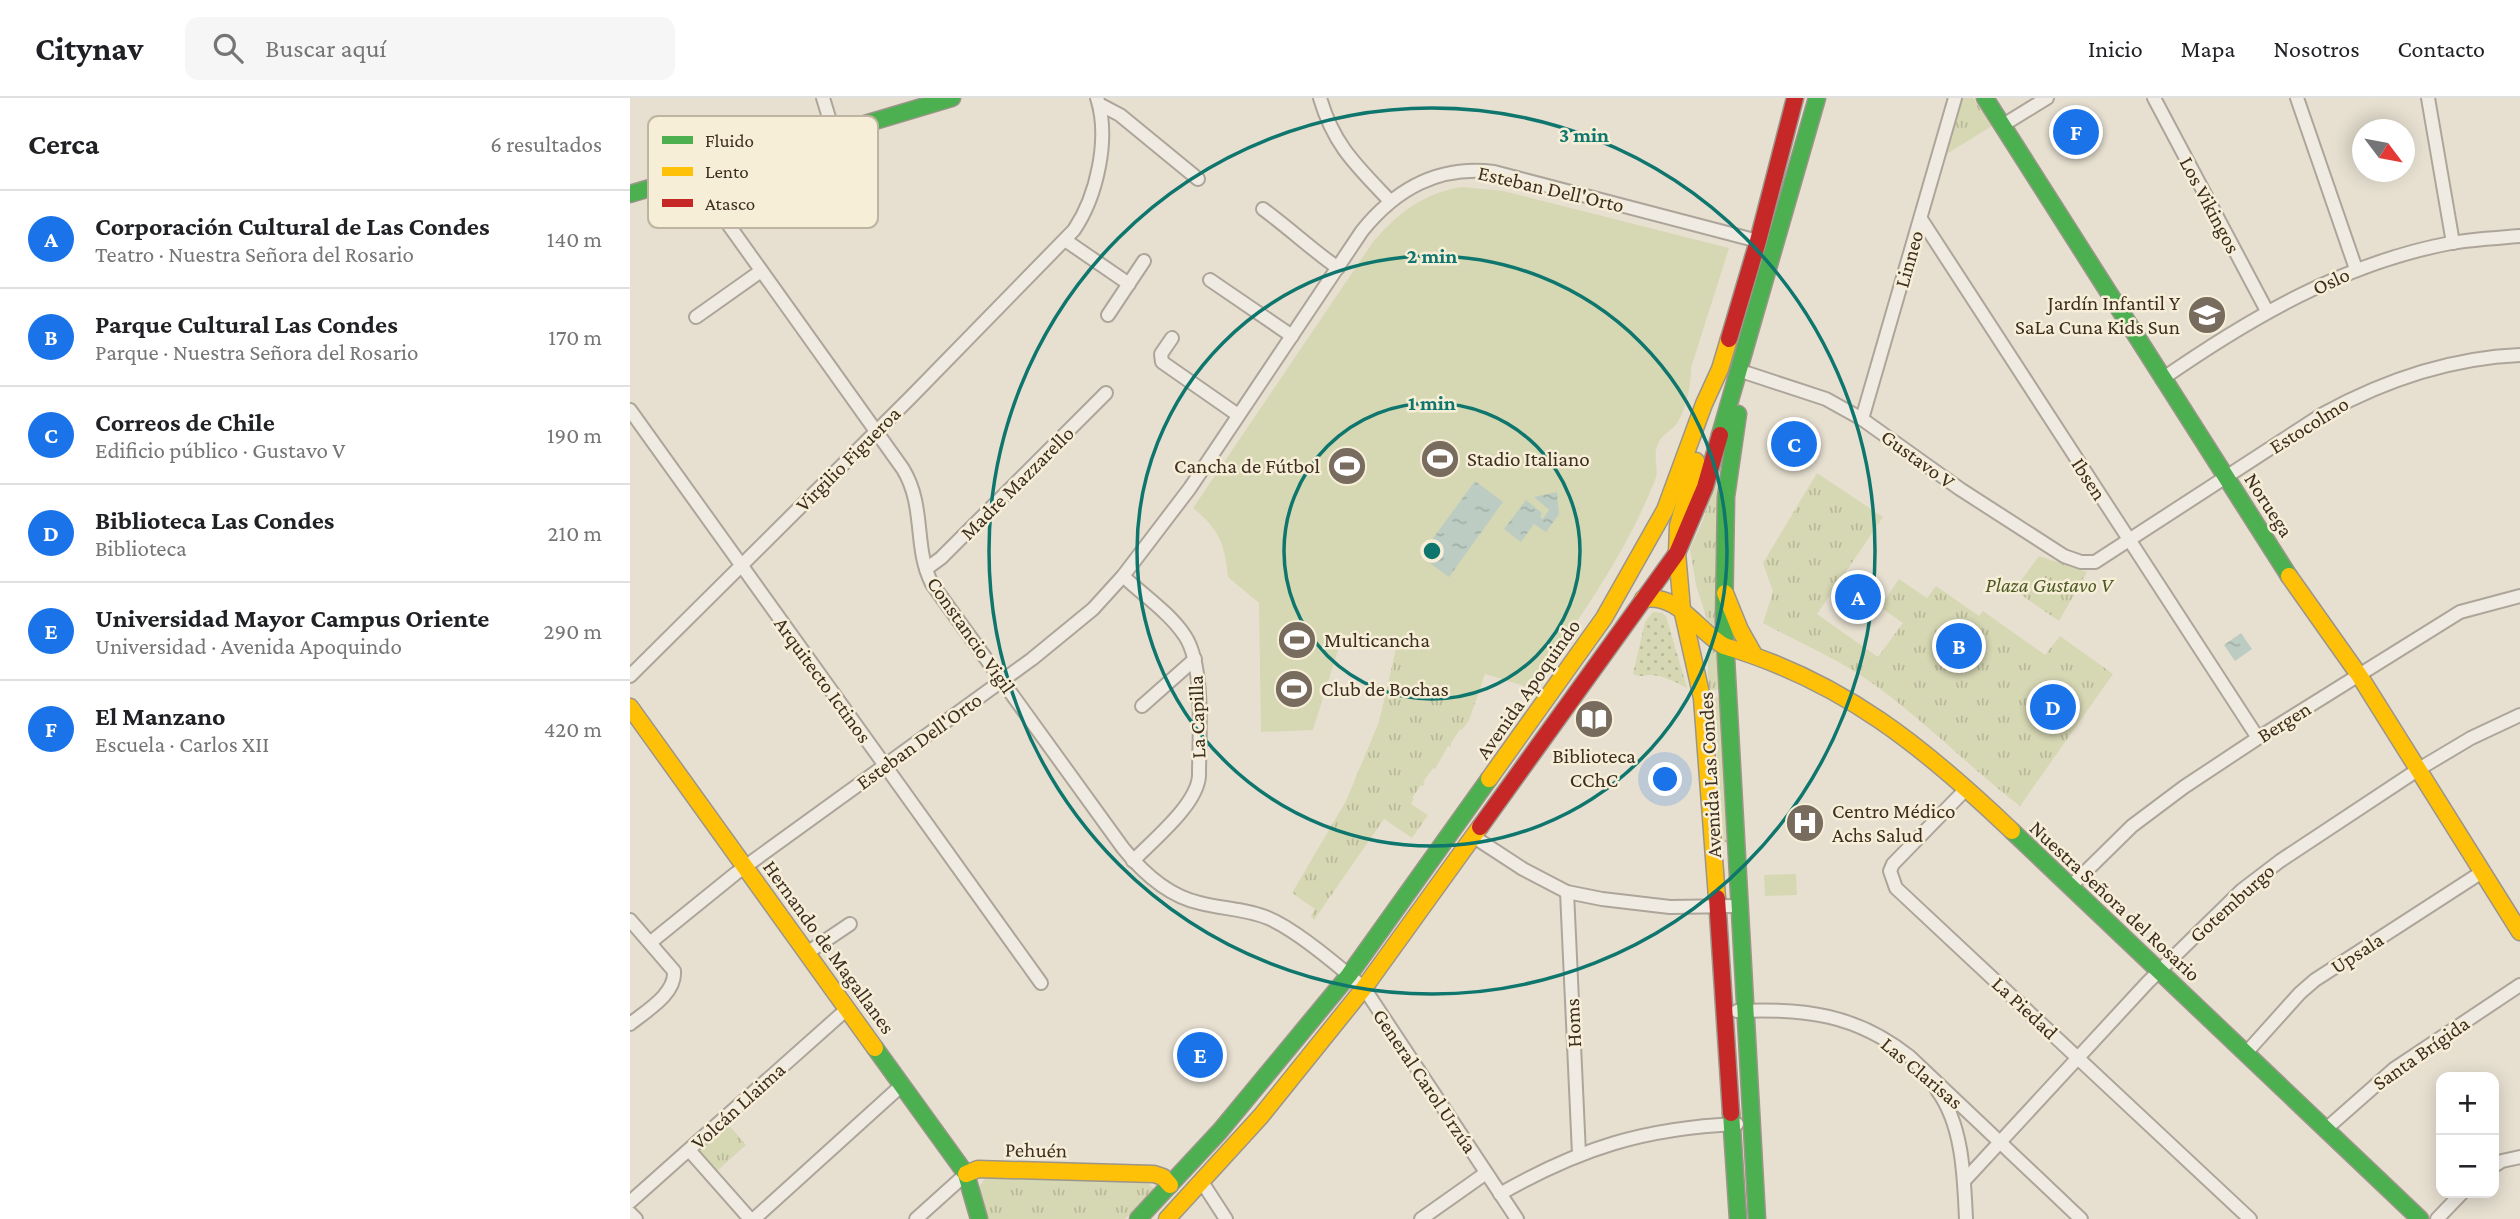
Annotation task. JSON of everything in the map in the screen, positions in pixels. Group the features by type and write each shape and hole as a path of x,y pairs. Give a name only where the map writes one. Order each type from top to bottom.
{"main road":[{"path":"878,121 952,98"},
{"name":"Avenida Apoquindo","path":"1138,1219 1220,1131 1349,975 1604,618 1664,510 1720,369 1758,241 1795,98"},
{"name":"Avenida Apoquindo","path":"1166,1219 1281,1092 1364,988 1677,553 1705,487 1817,98"},
{"name":"Noruega","path":"1985,98 2290,577 2359,675 2520,932"},
{"path":"630,194 648,189"},
{"name":"Avenida Las Condes","path":"1752,330 1727,482 1722,585 1737,906 1757,1219"},
{"name":"Avenida Las Condes","path":"1720,369 1678,526 1677,553 1682,609 1702,698 1726,1012 1738,1219"},
{"path":"1722,585 1740,631 1753,653"},
{"path":"1643,599 1660,597 1682,609 1709,638 1724,646"},
{"name":"Nuestra Señora del Rosario","path":"1724,646 1753,653 1808,676 1863,706 1904,735 1967,788 2420,1219"},
{"name":"Hernando de Magallanes","path":"630,707 966,1174 979,1219"},
{"name":"Pehuén","path":"966,1174 978,1169 1154,1174 1163,1177 1170,1185"},
{"path":"1166,1219 1173,1196 1170,1185"}],"street":[{"path":"823,98 828,116"},
{"path":"1320,98 1332,132 1344,152 1390,201"},
{"name":"Linneo","path":"1863,419 1955,98"},
{"path":"2003,125 2047,98"},
{"name":"Los Vikingos","path":"2154,98 2267,312"},
{"path":"2297,98 2356,269"},
{"path":"2428,98 2453,243"},
{"name":"Virgilio Figueroa","path":"1100,100 1198,179"},
{"name":"Virgilio Figueroa","path":"630,676 1065,240 1086,209 1095,185 1100,159 1100,100"},
{"name":"Esteban Dell'Orto","path":"651,942 746,867 1003,681 1075,624 1123,576 1190,488 1367,226 1390,201 1410,187 1434,176 1482,170 1506,174 1758,241"},
{"path":"1263,209 1338,268"},
{"name":"Ibsen","path":"1921,219 2258,738"},
{"name":"Constancio Vigil","path":"731,228 903,469 914,490 926,569 932,584 1133,861 1158,883 1182,897 1271,919 1364,988"},
{"name":"Oslo","path":"2162,379 2267,312 2356,269 2453,243 2520,236"},
{"path":"1065,240 1129,284"},
{"path":"1108,315 1144,261"},
{"path":"696,317 761,271"},
{"path":"1210,280 1292,336"},
{"path":"1172,338 1161,354 1162,362 1238,415"},
{"name":"Estocolmo","path":"2081,562 2095,562 2323,414 2361,393 2463,360 2520,355"},
{"name":"Gustavo V","path":"1747,373 1826,399 1863,419 1960,489 2064,556 2081,562"},
{"name":"Madre Mazzarello","path":"926,569 941,558 1106,394"},
{"name":"Arquitecto Ictinos","path":"630,410 1041,983"},
{"name":"La Capilla","path":"1123,576 1179,627 1189,641 1195,659 1198,685 1197,789 1188,803 1133,861"},
{"name":"Bergen","path":"2070,887 2132,826 2184,787 2258,738 2460,612 2520,596"},
{"path":"1142,706 1195,659"},
{"name":"Gotemburgo","path":"1964,1181 2159,971 2262,873 2419,769 2471,738 2520,715"},
{"name":"La Piedad","path":"1967,788 1893,864 1890,871 1896,888 2250,1219"},
{"path":"1474,837 1523,869 1567,892 1670,907 1737,906"},
{"name":"Upsala","path":"2246,1052 2315,980 2482,872"},
{"name":"Homs","path":"1567,892 1579,1154"},
{"path":"630,920 674,971 674,981 668,991 630,1024"},
{"path":"807,953 850,924"},
{"name":"Santa Brígida","path":"2327,1128 2386,1075 2520,985"},
{"name":"General Carol Urzúa","path":"1364,988 1517,1219"},
{"name":"Volcán Llaima","path":"630,1202 847,1009"},
{"name":"Las Clarisas","path":"1726,1012 1804,1011 1834,1016 1881,1037 1910,1057 2081,1219"},
{"path":"1910,1057 1940,1093 1949,1113 1959,1149 1966,1219"},
{"path":"689,1150 752,1219 902,1085"},
{"path":"1500,1194 1579,1154 1612,1142 1651,1132 1752,1124"},
{"path":"2499,1163 2520,1157"},
{"name":"General Carol Urzúa","path":"1421,1219 1486,1173"},
{"path":"916,1219 966,1174"},
{"path":"1202,1182 1226,1219"},
{"path":"2437,1219 2457,1198"},
{"path":"630,1213 636,1219"}],"green space":[{"path":"1960,98 1973,98 1992,126 1945,155"},
{"name":"Stadio Italiano","path":"1462,187 1503,191 1729,248 1691,368 1684,408 1677,423 1658,444 1656,476 1615,562 1531,688 1485,674 1475,703 1404,690 1412,653 1343,634 1313,730 1261,732 1259,603 1228,577 1225,555 1215,530 1193,508 1373,242 1402,213 1423,199"},
{"path":"1721,461 1718,632 1708,622 1696,585 1690,549 1703,520"},
{"path":"1817,473 1883,517 1817,614 1878,657 1903,623 1880,607 1899,579 1927,598 1936,586 1979,616 1983,611 2045,655 2060,636 2113,674 2020,806 1872,683 1833,659 1763,623 1773,592 1763,563"},
{"name":"Plaza Gustavo V","path":"2039,556 2087,572 2059,621 2014,590"},
{"path":"1653,612 1666,616 1687,688 1661,677 1633,674 1645,622"},
{"path":"1396,649 1413,653 1404,690 1475,703 1469,720 1423,782 1425,784 1421,785 1412,798 1414,799 1411,804 1428,815 1412,838 1384,819 1314,920 1311,916 1315,909 1292,893 1346,801 1379,722"},
{"path":"1708,650 1716,650 1721,689 1708,691"},
{"path":"1722,696 1727,842 1724,843 1716,742 1709,699"},
{"path":"1796,874 1797,895 1765,896 1764,875"},
{"path":"727,1123 746,1145 717,1171 698,1150"},
{"path":"993,1175 1059,1180 1144,1179 1154,1189 1125,1219 985,1219 978,1189 985,1178"}],"water":[{"path":"1475,481 1503,502 1449,577 1420,556"},
{"path":"1557,492 1559,514 1546,532 1534,524 1521,542 1504,529 1526,500 1542,513 1540,517 1543,519 1549,510 1534,497"},
{"path":"2241,633 2252,649 2235,661 2224,645"}],"traffic: fast":[{"path":"878,120 952,98"},
{"path":"1720,435 1817,98"},
{"path":"1985,98 2289,576"},
{"path":"630,194 648,189"},
{"path":"1738,414 1726,497 1724,622 1757,1219"},
{"path":"1138,1219 1220,1131 1349,975 1489,779"},
{"path":"2012,831 2420,1219"},
{"path":"875,1048 966,1174 979,1219"},
{"path":"1731,1113 1738,1219"}],"traffic: slow":[{"path":"1489,779 1604,618 1665,510 1729,339"},
{"path":"1696,461 1678,526 1677,553 1682,609 1702,698 1717,898"},
{"path":"2289,576 2359,675 2520,932"},
{"path":"1725,593 1753,653"},
{"path":"1643,599 1656,599 1677,607 1724,646"},
{"path":"1724,646 1807,678 1880,720 1947,772 2012,831"},
{"path":"630,707 875,1048"},
{"path":"1167,1219 1261,1116 1364,988 1480,827"},
{"path":"966,1174 978,1169 1154,1174 1163,1177 1170,1185"}],"traffic: jam":[{"path":"1729,339 1795,98"},
{"path":"1480,827 1677,553 1705,487 1720,435"},
{"path":"1717,898 1731,1113"}],"place":[{"name":"El Manzano","path":"2076,132"},
{"name":"Jardín Infantil Y SaLa Cuna Kids Sun","path":"2207,315"},
{"name":"Correos de Chile","path":"1794,444"},
{"name":"Stadio Italiano","path":"1440,459"},
{"name":"Cancha de Fútbol","path":"1347,466"},
{"name":"Corporación Cultural de Las Condes","path":"1858,597"},
{"name":"Multicancha","path":"1297,640"},
{"name":"Parque Cultural Las Condes","path":"1959,646"},
{"name":"Club de Bochas","path":"1294,689"},
{"name":"Biblioteca Las Condes","path":"2053,707"},
{"name":"Biblioteca CChC","path":"1594,719"},
{"name":"Centro Médico Achs Salud","path":"1805,823"},
{"name":"Universidad Mayor Campus Oriente","path":"1200,1055"}]}
